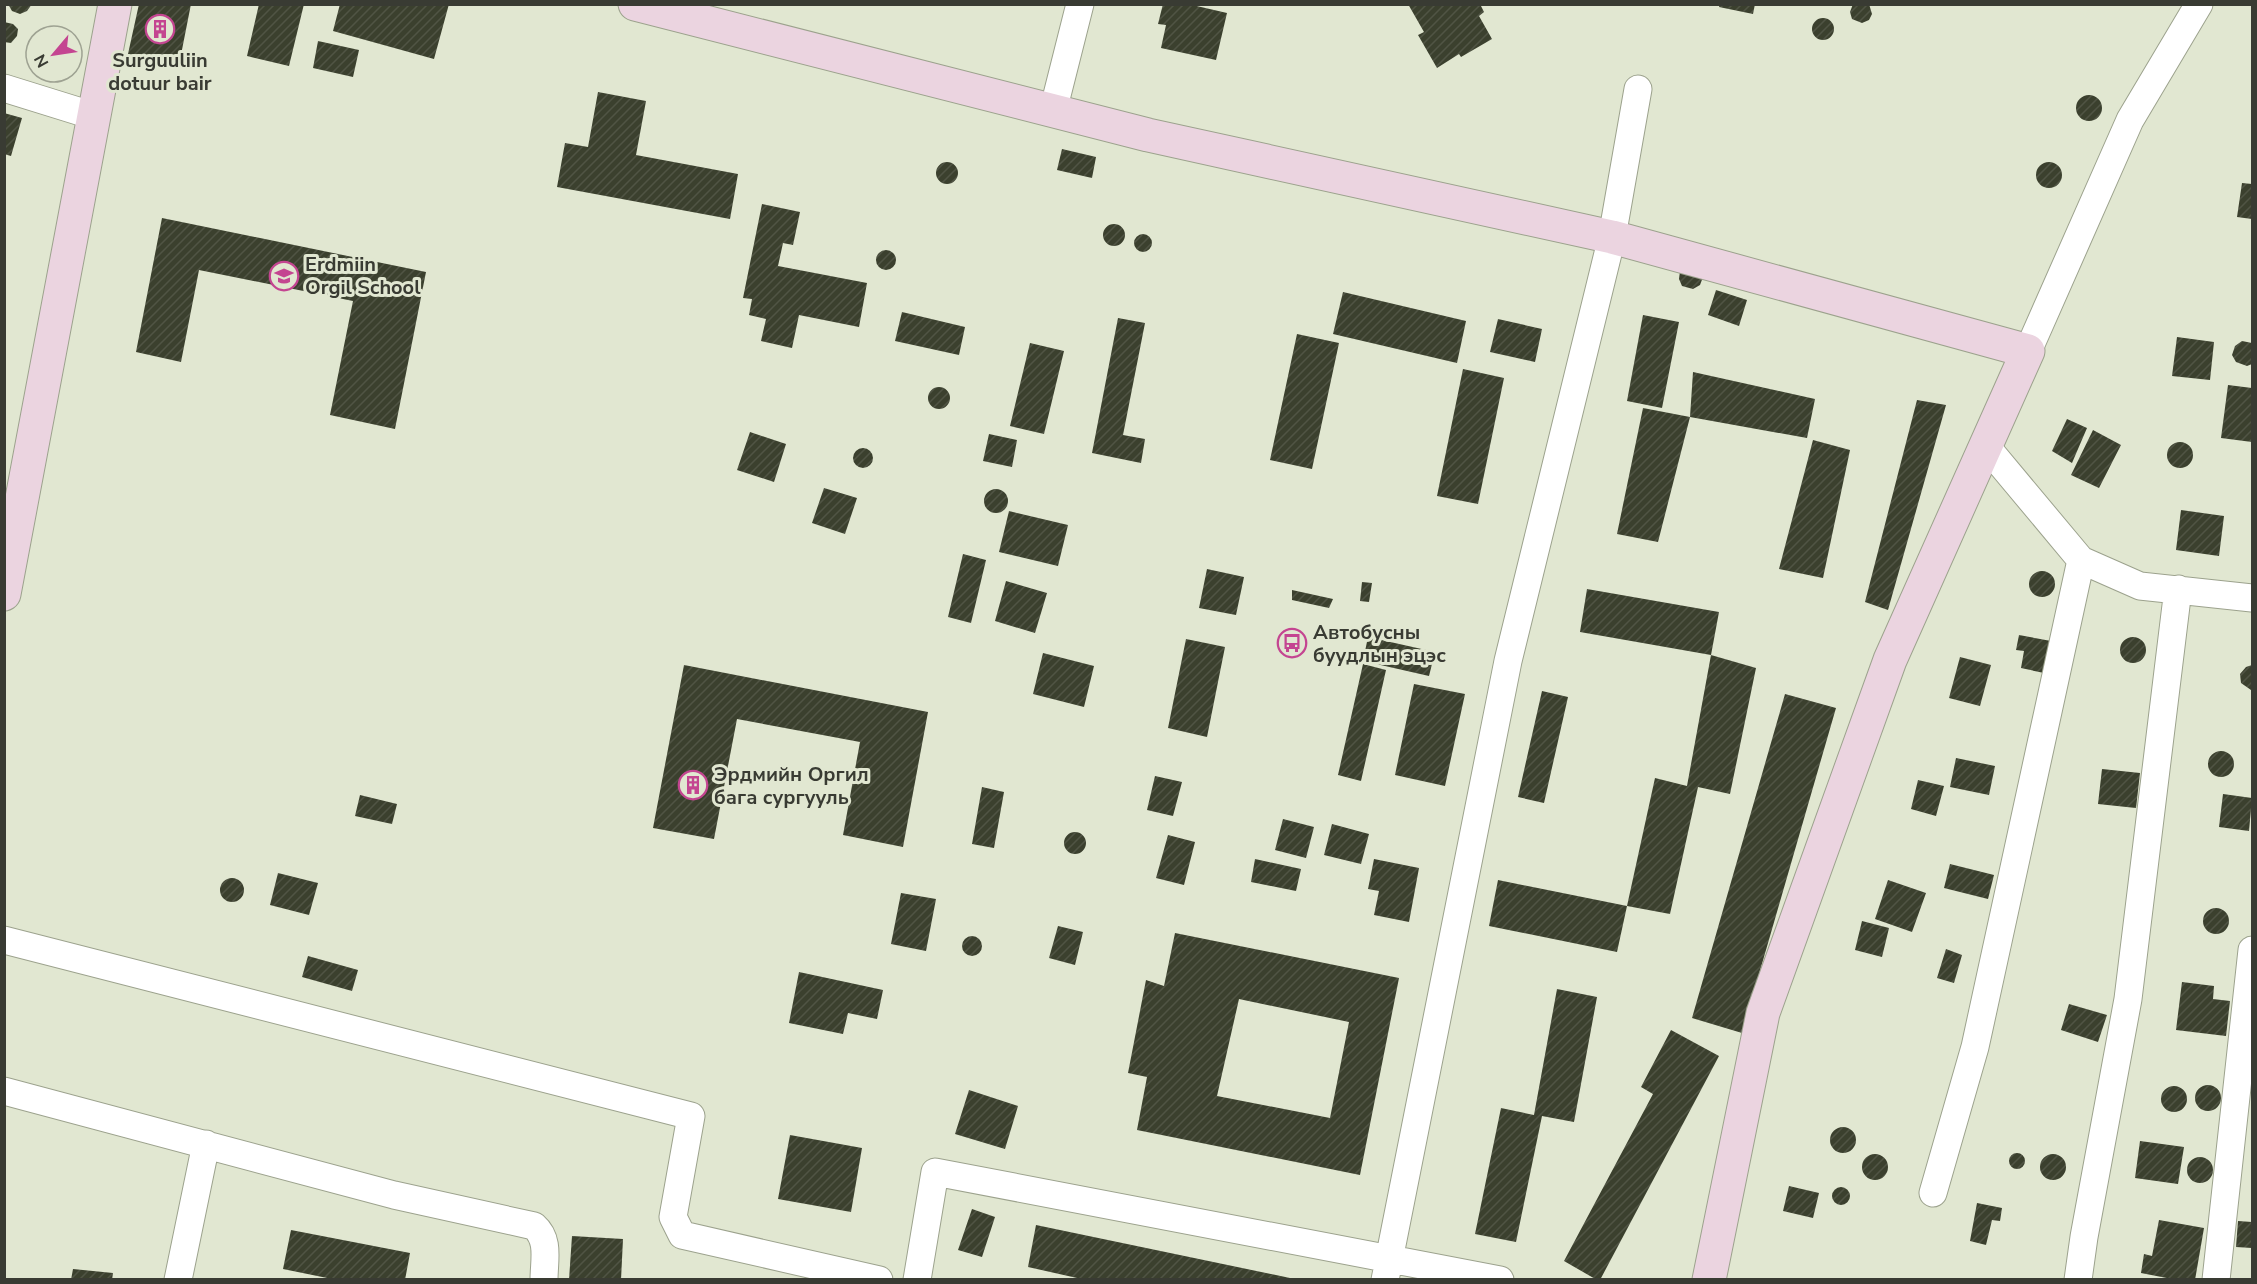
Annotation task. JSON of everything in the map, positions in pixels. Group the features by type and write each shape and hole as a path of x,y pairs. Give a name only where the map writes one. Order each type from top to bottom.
{"street":[{"path":"4,594 116,4"},
{"path":"634,4 1148,135 1612,237 2028,351"},
{"path":"1053,111 1080,4"},
{"path":"1709,1280 1763,1012 1890,660 2130,120 2199,4"},
{"path":"4,88 94,116"},
{"path":"1388,1269 1508,661 1612,237 1638,89"},
{"path":"1985,445 2081,560 2140,586 2253,598"},
{"path":"1934,1193 1975,1047 2081,560"},
{"path":"2078,1280 2128,999 2178,589"},
{"path":"4,940 691,1116 673,1217 682,1235 879,1280"},
{"path":"2216,1280 2253,950"},
{"path":"4,1090 394,1195 534,1226 541,1232 545,1241 544,1280"},
{"path":"178,1280 206,1144"},
{"path":"916,1280 935,1172 1388,1269 1500,1280"}],"building":[{"path":"8,4 32,4 27,11 20,14 12,11"},
{"name":"Surguuliin dotuur bair","path":"139,4 191,4 179,65 128,54"},
{"path":"259,4 304,4 289,66 247,56"},
{"path":"340,4 449,4 434,59 333,31"},
{"path":"1163,4 1188,4 1227,13 1216,60 1161,48 1166,25 1158,24"},
{"path":"1408,4 1480,4 1484,12 1479,16 1492,39 1461,57 1459,54 1437,68 1418,35 1424,32"},
{"path":"1720,4 1755,4 1753,14 1719,7"},
{"path":"1853,4 1869,4 1872,14 1869,20 1862,23 1852,19 1850,12"},
{"path":"1823,18 1831,21 1834,29 1831,37 1823,40 1815,37 1812,29 1815,21"},
{"path":"4,22 13,24 18,29 17,36 11,43 4,42"},
{"path":"318,41 359,50 353,77 313,68"},
{"path":"598,92 646,101 636,155 738,174 730,219 557,187 565,143 588,147"},
{"path":"2089,95 2098,99 2102,108 2098,117 2089,121 2080,117 2076,108 2080,99"},
{"path":"4,113 22,118 11,156 4,154"},
{"path":"1062,149 1096,157 1092,178 1057,170"},
{"path":"947,162 955,165 958,173 955,181 947,184 939,181 936,173 939,165"},
{"path":"2049,162 2058,166 2062,175 2058,184 2049,188 2040,184 2036,175 2040,166"},
{"path":"2242,183 2252,184 2252,219 2237,217"},
{"path":"762,204 800,212 793,245 783,243 778,266 867,283 859,327 799,315 792,348 761,341 766,319 749,315 752,299 743,298"},
{"path":"162,218 426,272 395,429 330,415 353,301 199,270 181,362 136,352"},
{"path":"1114,224 1122,227 1125,235 1122,243 1114,246 1106,243 1103,235 1106,227"},
{"path":"1143,234 1149,237 1152,243 1149,249 1143,252 1137,249 1134,243 1137,237"},
{"path":"886,250 893,253 896,260 893,267 886,270 879,267 876,260 879,253"},
{"path":"1680,271 1703,277 1700,285 1693,289 1682,286 1679,279"},
{"path":"1716,290 1747,300 1739,326 1708,315"},
{"path":"1343,292 1466,321 1457,363 1333,334"},
{"path":"902,312 965,327 959,355 895,341"},
{"path":"1643,315 1679,322 1662,408 1627,401"},
{"path":"1118,318 1145,323 1123,435 1145,439 1141,463 1092,453"},
{"path":"1498,319 1542,329 1535,362 1490,352"},
{"path":"1297,334 1339,343 1312,469 1270,460"},
{"path":"2177,337 2214,342 2210,380 2172,376"},
{"path":"2242,341 2252,343 2252,364 2247,366 2236,362 2232,355 2235,346"},
{"path":"1030,343 1064,351 1044,434 1010,426"},
{"path":"1463,369 1504,378 1478,504 1437,496"},
{"path":"1693,372 1815,399 1807,438 1690,417"},
{"path":"2228,385 2252,388 2252,442 2221,438"},
{"path":"939,387 947,390 950,398 947,406 939,409 931,406 928,398 931,390"},
{"path":"1917,400 1946,405 1888,610 1865,602"},
{"path":"1643,408 1690,417 1658,542 1617,534"},
{"path":"2067,419 2087,428 2072,463 2052,451"},
{"path":"2093,430 2121,445 2099,488 2071,475"},
{"path":"750,432 786,444 774,482 737,470"},
{"path":"989,434 1017,440 1012,467 983,461"},
{"path":"1813,440 1850,450 1823,578 1779,569"},
{"path":"2180,442 2189,446 2193,455 2189,464 2180,468 2171,464 2167,455 2171,446"},
{"path":"859,448 867,448 873,454 873,462 867,468 859,468 853,462 853,454"},
{"path":"824,488 857,498 845,534 812,523"},
{"path":"996,489 1004,493 1008,501 1004,509 996,513 988,509 984,501 988,493"},
{"path":"2181,510 2224,516 2219,556 2176,550"},
{"path":"1009,511 1068,525 1058,566 999,552"},
{"path":"963,554 986,560 971,623 948,617"},
{"path":"1207,569 1244,577 1236,615 1199,608"},
{"path":"2042,571 2051,575 2055,584 2051,593 2042,597 2033,593 2029,584 2033,575"},
{"path":"1006,581 1047,593 1035,633 995,621"},
{"path":"1362,582 1372,583 1369,602 1360,601"},
{"path":"1587,589 1719,612 1711,655 1580,632"},
{"path":"1292,590 1333,599 1329,608 1292,600"},
{"path":"2019,635 2051,641 2044,673 2021,668 2024,651 2016,650"},
{"path":"1368,637 1435,652 1429,676 1363,661"},
{"path":"2133,637 2142,641 2146,650 2142,659 2133,663 2124,659 2120,650 2124,641"},
{"path":"1186,639 1225,647 1207,737 1168,728"},
{"path":"1043,653 1094,666 1084,707 1033,694"},
{"path":"1711,655 1756,668 1730,794 1698,787 1670,914 1627,906 1655,778 1687,786"},
{"path":"1960,657 1991,665 1980,706 1949,698"},
{"path":"1363,664 1386,670 1361,781 1338,775"},
{"name":"Эрдмийн Оргил бага сургууль","path":"684,665 928,712 903,847 843,835 860,742 737,719 714,839 653,828"},
{"path":"2252,665 2251,690 2241,683 2240,674 2246,667"},
{"path":"1414,684 1465,694 1445,786 1395,775"},
{"path":"1542,691 1568,697 1544,803 1518,797"},
{"path":"1785,694 1836,708 1742,1033 1692,1018"},
{"path":"2221,751 2230,755 2234,764 2230,773 2221,777 2212,773 2208,764 2212,755"},
{"path":"1956,758 1995,766 1989,795 1950,787"},
{"path":"2102,769 2140,773 2136,808 2098,804"},
{"path":"1155,776 1182,782 1173,816 1147,810"},
{"path":"1918,780 1944,786 1936,816 1911,809"},
{"path":"982,787 1004,792 994,848 972,844"},
{"path":"2223,794 2252,798 2249,831 2219,827"},
{"path":"360,795 397,804 392,824 355,816"},
{"path":"1283,819 1314,827 1306,858 1275,850"},
{"path":"1332,824 1369,834 1361,864 1324,855"},
{"path":"1075,832 1083,835 1086,843 1083,851 1075,854 1067,851 1064,843 1067,835"},
{"path":"1168,835 1195,842 1184,885 1156,878"},
{"path":"1255,859 1301,869 1296,891 1251,882"},
{"path":"1374,859 1419,868 1409,922 1374,915 1379,891 1368,889"},
{"path":"1950,864 1994,875 1988,899 1944,888"},
{"path":"278,873 318,883 309,915 270,905"},
{"path":"232,878 237,879 243,885 243,895 237,901 232,902 227,901 221,895 220,890 221,885 227,879"},
{"path":"1498,880 1627,906 1617,952 1489,926"},
{"path":"1888,880 1926,893 1912,932 1875,919"},
{"path":"901,893 936,899 926,951 891,944"},
{"path":"2216,908 2225,912 2229,921 2225,930 2216,934 2207,930 2203,921 2207,912"},
{"path":"1862,921 1889,928 1882,957 1855,950"},
{"path":"1058,926 1083,932 1075,965 1049,958"},
{"path":"1175,933 1399,978 1360,1175 1137,1130 1147,1077 1128,1073 1146,980 1164,986","holes":["1239,999 1349,1022 1330,1118 1217,1096"]},
{"path":"968,936 976,936 982,942 982,950 976,956 968,956 962,950 962,942"},
{"path":"1946,949 1962,955 1954,983 1937,978"},
{"path":"308,956 358,970 352,991 302,977"},
{"path":"799,972 883,990 877,1019 848,1013 843,1034 789,1023"},
{"path":"2182,982 2214,986 2213,999 2230,1001 2226,1036 2176,1030"},
{"path":"1557,989 1597,997 1574,1122 1542,1116 1516,1242 1475,1234 1501,1108 1534,1115"},
{"path":"2069,1004 2107,1015 2098,1042 2061,1030"},
{"path":"1671,1030 1719,1056 1600,1280 1597,1280 1564,1261 1653,1094 1641,1087"},
{"path":"2208,1085 2217,1089 2221,1098 2217,1107 2208,1111 2199,1107 2195,1098 2199,1089"},
{"path":"2174,1086 2183,1090 2187,1099 2183,1108 2174,1112 2165,1108 2161,1099 2165,1090"},
{"path":"969,1090 1018,1106 1005,1149 955,1134"},
{"path":"1843,1127 1852,1131 1856,1140 1852,1149 1843,1153 1834,1149 1830,1140 1834,1131"},
{"path":"790,1135 862,1148 851,1212 778,1199"},
{"path":"2140,1141 2184,1147 2178,1184 2135,1178"},
{"path":"2014,1153 2020,1153 2025,1161 2023,1167 2014,1169 2009,1164 2009,1158"},
{"path":"1875,1154 1884,1158 1888,1167 1884,1176 1875,1180 1866,1176 1862,1167 1866,1158"},
{"path":"2053,1154 2062,1158 2066,1167 2062,1176 2053,1180 2044,1176 2040,1167 2044,1158"},
{"path":"2200,1157 2209,1161 2213,1170 2209,1179 2200,1183 2191,1179 2187,1170 2191,1161"},
{"path":"1789,1186 1819,1193 1813,1218 1783,1211"},
{"path":"1841,1187 1847,1190 1850,1196 1847,1202 1841,1205 1835,1202 1832,1196 1835,1190"},
{"path":"1977,1203 2002,1208 2000,1221 1992,1220 1986,1245 1970,1241"},
{"path":"972,1209 995,1217 982,1257 958,1250"},
{"path":"2159,1220 2204,1228 2195,1280 2177,1280 2141,1273 2144,1254 2152,1256"},
{"path":"2238,1221 2252,1222 2252,1248 2236,1247"},
{"path":"1036,1225 1290,1278 1290,1280 1086,1280 1028,1267"},
{"path":"291,1230 410,1253 405,1280 337,1280 283,1269"},
{"path":"572,1236 623,1239 621,1280 569,1280"},
{"path":"73,1269 113,1273 112,1280 71,1280"}],"place":[{"name":"Surguuliin dotuur bair","path":"160,29"},
{"name":"Erdmiin Orgil School","path":"284,276"},
{"name":"Автобусны буудлын эцэс","path":"1292,643"},
{"name":"Эрдмийн Оргил бага сургууль","path":"693,785"}]}
